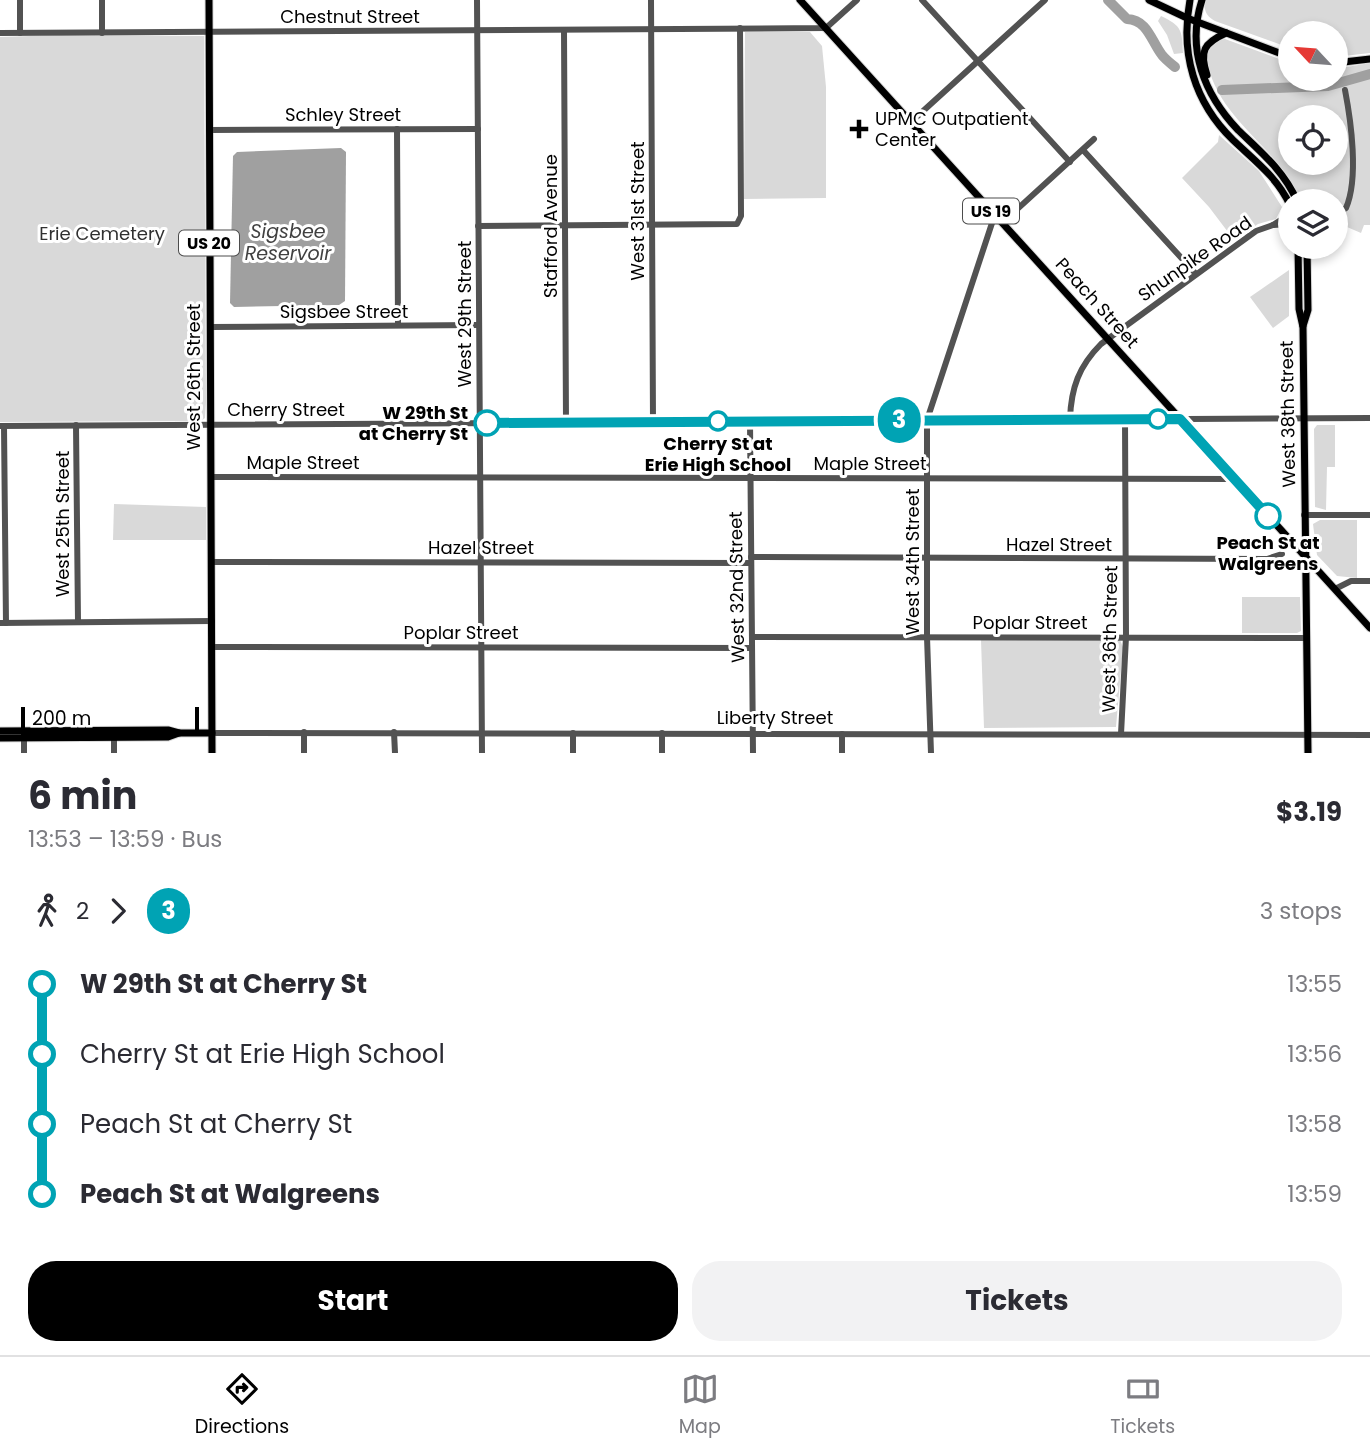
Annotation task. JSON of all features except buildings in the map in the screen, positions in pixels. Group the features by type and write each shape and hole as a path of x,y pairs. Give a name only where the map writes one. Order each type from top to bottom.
{"main road":[{"name":"West 26th Street","path":"209,0 212,753"},
{"name":"Peach Street","path":"800,0 1370,628"},
{"path":"1149,0 1196,22 1278,52"},
{"path":"1190,0 1187,52 1195,85 1209,112 1235,142 1273,177 1280,189"},
{"path":"1202,0 1196,22 1204,83 1225,115 1282,174 1290,189"},
{"path":"1200,51 1209,42 1226,33"},
{"path":"1348,62 1370,59"},
{"name":"West 38th Street","path":"1298,259 1299,309 1303,327 1308,753"},
{"name":"West 38th Street","path":"1303,327 1308,310 1307,259"},
{"name":"Liberty Street","path":"0,731 24,734 168,737 179,733 212,733"},
{"name":"Liberty Street","path":"0,738 24,734"}],"street":[{"path":"20,0 20,33"},
{"path":"102,0 103,33"},
{"name":"West 29th Street","path":"477,0 482,753"},
{"name":"West 31st Street","path":"651,0 653,422"},
{"path":"826,28 857,0"},
{"path":"922,0 1070,162"},
{"path":"911,122 1045,0"},
{"path":"478,226 734,225 739,222 740,28"},
{"name":"Chestnut Street","path":"0,33 826,28"},
{"name":"Stafford Avenue","path":"564,30 566,422"},
{"path":"1345,91 1352,172 1348,200"},
{"path":"397,129 398,325"},
{"name":"Schley Street","path":"209,130 478,129"},
{"path":"1002,223 1094,139"},
{"path":"1083,150 1196,274"},
{"name":"West 34th Street","path":"930,753 926,558 927,420 995,214"},
{"name":"Shunpike Road","path":"1070,419 1071,395 1078,373 1090,355 1108,338 1256,231 1278,222"},
{"name":"Shunpike Road","path":"1273,225 1278,225"},
{"name":"Sigsbee Street","path":"210,327 478,325"},
{"name":"Cherry Street","path":"2,426 1370,418"},
{"name":"West 36th Street","path":"1121,734 1126,637 1125,419"},
{"name":"West 32nd Street","path":"750,421 753,753"},
{"name":"West 25th Street","path":"76,425 78,622"},
{"path":"2,426 3,623 212,621"},
{"name":"Maple Street","path":"211,477 1235,479"},
{"path":"1304,515 1370,515"},
{"name":"Hazel Street","path":"211,562 1267,559 1282,554"},
{"path":"1335,589 1351,581 1370,581"},
{"name":"Poplar Street","path":"752,637 1307,638"},
{"name":"Poplar Street","path":"212,647 752,648"},
{"path":"304,732 304,753"},
{"path":"394,732 394,753"},
{"name":"Liberty Street","path":"212,733 1370,735"},
{"path":"573,733 573,753"},
{"path":"662,733 662,753"},
{"path":"24,734 24,753"},
{"path":"114,734 114,753"},
{"path":"842,734 842,753"}],"green space":[{"path":"1206,0 1370,0 1370,53 1348,56 1348,21 1278,21 1278,44 1215,21 1209,17 1205,7"},
{"path":"1161,16 1180,30 1183,53 1174,54 1158,21"},
{"path":"745,32 810,32 822,46 826,87 826,198 744,199"},
{"name":"Erie Cemetery","path":"204,36 206,402 205,418 201,421 0,422 0,37"},
{"path":"1225,39 1278,59 1278,91 1348,91 1348,67 1370,63 1370,225 1364,225 1361,233 1348,227 1348,189 1295,189 1286,175 1348,175 1348,105 1278,105 1278,164 1240,123 1213,81 1207,55 1216,42"},
{"path":"1219,135 1259,171 1278,201 1276,219 1258,224 1234,240 1182,178 1218,142"},
{"path":"1289,270 1289,316 1273,328 1250,297"},
{"path":"1317,425 1335,425 1335,467 1327,467 1326,510 1315,507 1314,429"},
{"path":"114,504 206,507 206,540 113,540"},
{"path":"1320,520 1357,520 1357,578 1337,576 1317,555 1313,524"},
{"path":"1242,597 1300,597 1301,631 1242,633"},
{"path":"981,640 1120,640 1123,647 1116,727 984,728"}],"water":[{"name":"Sigsbee Reservoir","path":"341,148 346,152 345,301 339,305 234,307 230,303 233,156 237,152"}],"waterway":[{"path":"1108,0 1127,19 1140,23 1162,55 1175,67"},
{"path":"1222,90 1328,86 1370,74"}],"bus line":[{"name":"3","path":"487,423 1180,419 1268,516"}],"place":[{"name":"UPMC Outpatient Center","path":"859,129"},
{"name":"Cherry St at Erie High School","path":"718,421"},
{"name":"W 29th St at Cherry St","path":"487,423"},
{"name":"Peach St at Walgreens","path":"1268,516"}]}
